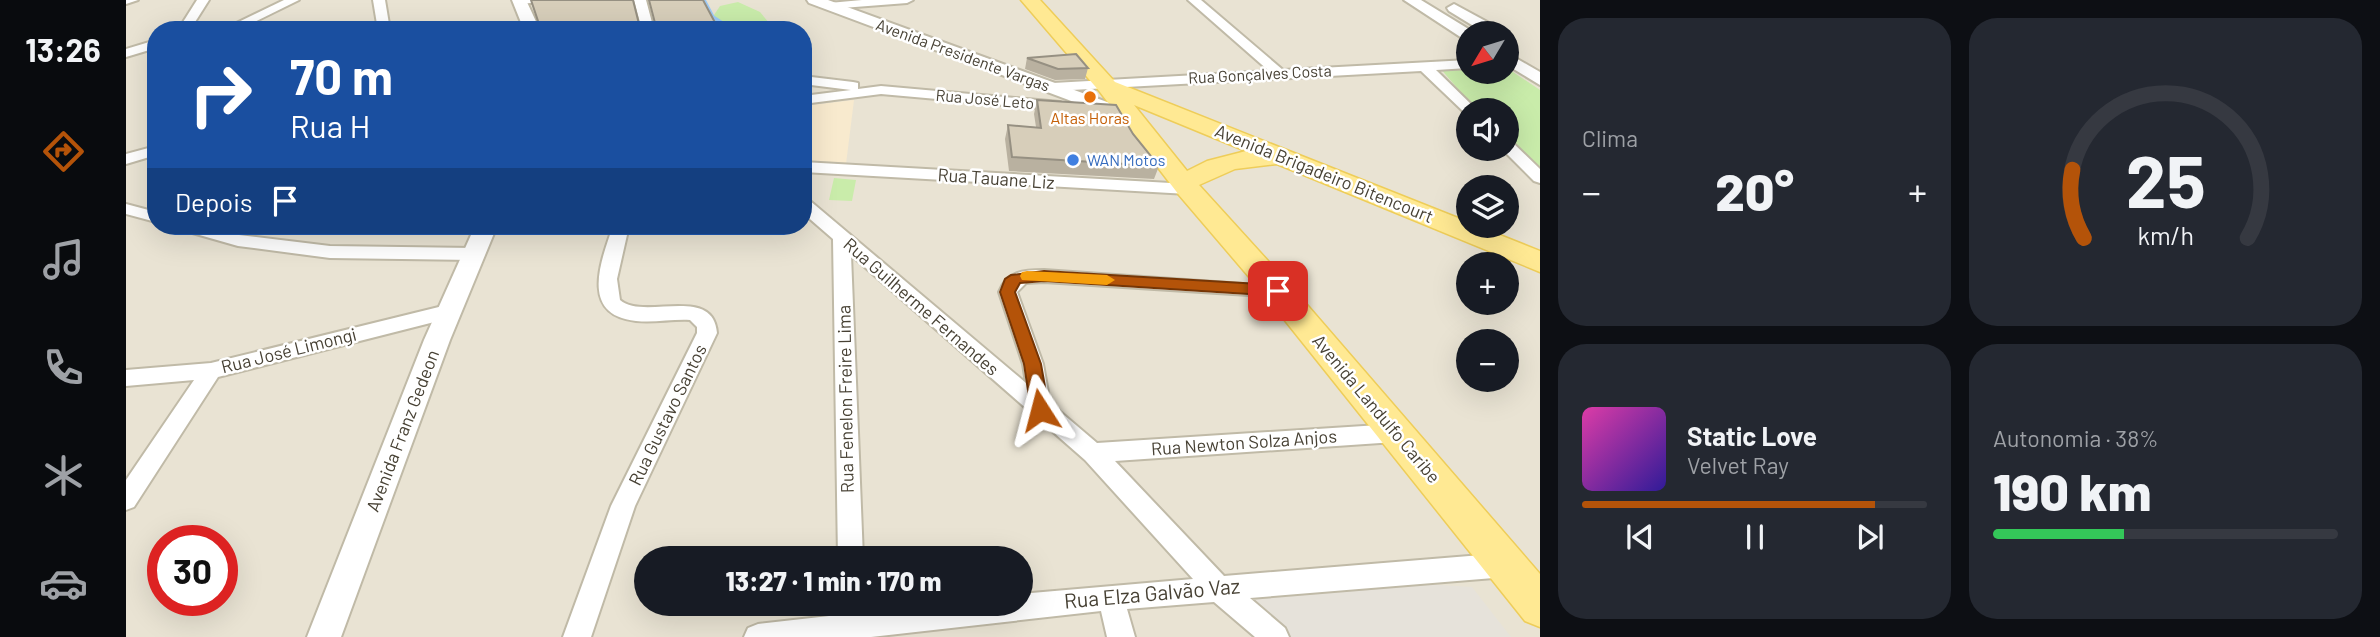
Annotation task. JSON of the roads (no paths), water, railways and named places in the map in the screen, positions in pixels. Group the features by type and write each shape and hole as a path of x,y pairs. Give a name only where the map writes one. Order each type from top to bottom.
{"main road":[{"name":"Avenida Brigadeiro Bitencourt","path":"1030,0 1114,98 1283,157 1540,262"},
{"name":"Avenida Landulfo Caribe","path":"1114,98 1540,606"},
{"path":"1186,186 1226,163 1249,158 1283,157"}],"street":[{"path":"126,1 132,0"},
{"path":"176,21 189,0"},
{"path":"190,21 203,0"},
{"path":"248,21 293,0"},
{"path":"379,0 382,21"},
{"path":"640,0 646,21"},
{"path":"821,3 907,0"},
{"path":"1194,0 1278,72"},
{"path":"1411,0 1456,28"},
{"path":"1440,0 1475,21"},
{"path":"523,1 529,21"},
{"name":"Avenida Presidente Vargas","path":"821,3 1053,87 1114,98"},
{"path":"126,53 147,47"},
{"path":"1519,47 1533,56"},
{"name":"Rua Gonçalves Costa","path":"1053,87 1114,98 1278,72 1456,65"},
{"path":"1424,66 1457,98"},
{"path":"1519,67 1540,80"},
{"name":"Rua José Leto","path":"812,81 881,90 1114,98"},
{"name":"Rua José Leto","path":"812,99 881,90"},
{"path":"126,159 147,153"},
{"path":"1519,157 1540,178"},
{"name":"Rua Tauane Liz","path":"812,167 1186,186"},
{"path":"126,209 147,215"},
{"name":"Rua Guilherme Fernandes","path":"812,212 1093,453 1219,589 1275,637"},
{"path":"221,235 330,253 473,254"},
{"name":"Avenida Franz Gedeon","path":"324,637 481,235"},
{"name":"Rua Gustavo Santos","path":"577,637 623,506 707,333 703,321 695,314 634,314 613,305 607,293 606,282 619,235"},
{"name":"Rua Fenelon Freire Lima","path":"842,239 850,546"},
{"path":"1040,410 1033,364 1008,292 1010,283 1026,276 1044,276 1278,291"},
{"name":"Rua José Limongi","path":"126,378 211,371 451,311"},
{"path":"126,500 211,371"},
{"name":"Rua Newton Solza Anjos","path":"1093,453 1395,432"},
{"name":"Rua Elza Galvão Vaz","path":"758,637 852,623 1111,597 1506,565"},
{"path":"1111,597 1121,637"}],"waterway":[{"path":"704,0 713,17 719,21"}],"place":[{"name":"Altas Horas","path":"1090,97"},
{"name":"WAN Motos","path":"1073,160"}]}
